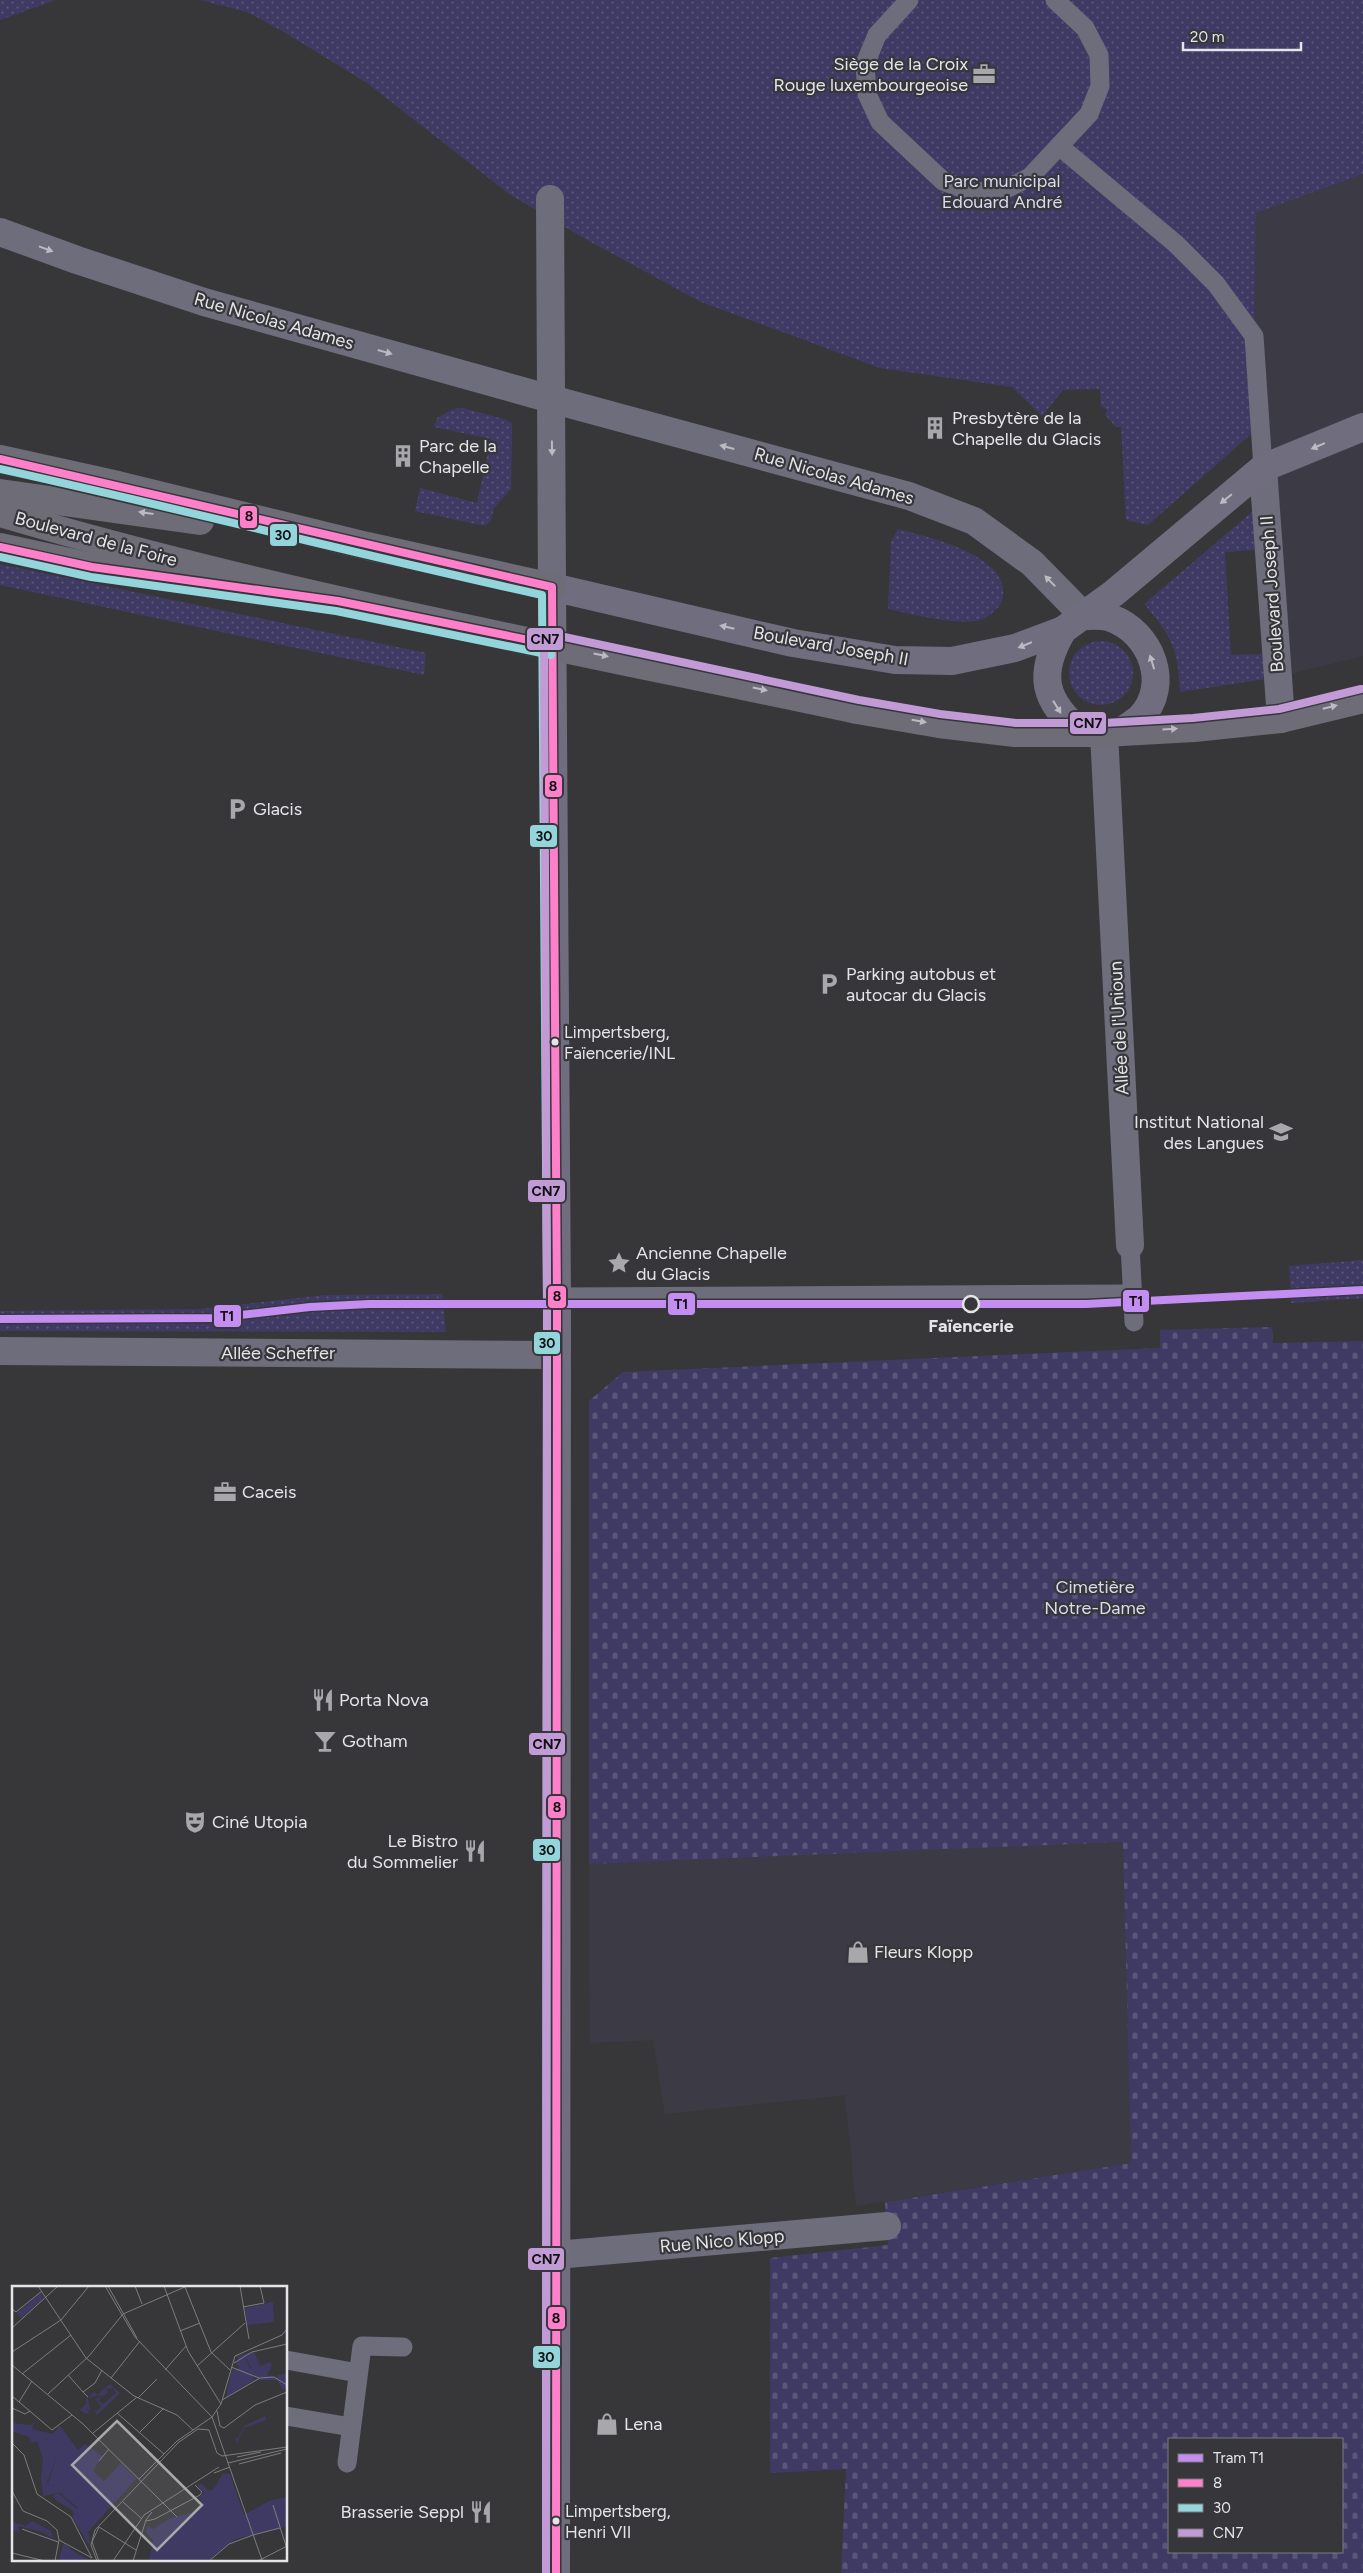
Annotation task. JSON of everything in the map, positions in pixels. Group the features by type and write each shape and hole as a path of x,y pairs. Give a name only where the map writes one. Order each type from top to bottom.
{"main road":[{"name":"Boulevard Joseph II","path":"552,586 793,643 895,660 952,661 1015,648 1074,623 1263,468 1363,427"},
{"name":"Boulevard de la Foire","path":"0,459 118,485 367,546 552,586"},
{"name":"Boulevard de la Foire","path":"0,493 367,546"},
{"name":"Boulevard de la Foire","path":"0,513 96,542 338,600 857,710 939,724 1015,733 1102,733 1194,728 1281,719 1363,699"},
{"name":"Boulevard de la Foire","path":"0,547 92,567 338,600"},
{"path":"552,586 556,1297 556,2573"},
{"path":"1109,617 1132,627 1148,646 1155,670 1153,695 1140,717 1102,733 1063,718 1050,698 1046,674 1051,650 1074,623 1109,617"}],"street":[{"path":"550,199 552,586"},
{"name":"Rue Nicolas Adames","path":"0,232 204,302 909,496 974,521 1032,563 1074,623"},
{"name":"Boulevard Joseph II","path":"1263,468 1281,719"},
{"name":"Allée de l'Unioun","path":"1102,733 1130,1245"},
{"name":"Allée Scheffer","path":"0,1350 556,1355"},
{"name":"Rue Nico Klopp","path":"556,2255 887,2226"}],"lane":[{"path":"909,0 876,35 865,64 867,94 880,122 944,181 972,192 1002,191 1030,177 1089,114 1100,86 1099,55 1085,28 1055,0"},
{"path":"1059,146 1176,244 1216,284 1254,336 1263,468"},
{"name":"Allée de l'Unioun","path":"1130,1245 1134,1322"},
{"path":"556,1297 1132,1294"},
{"path":"347,2463 362,2346 402,2347"},
{"path":"288,2360 358,2373"},
{"path":"288,2416 352,2427"}],"shaded area":[{"path":"1363,174 1363,656 1278,677 1254,336 1256,213"},
{"name":"Fleurs Klopp","path":"1123,1842 1131,2163 856,2206 845,2095 665,2114 653,2040 590,2043 589,1864"}],"green space":[{"path":"0,0 56,0 0,20"},
{"name":"Parc municipal Edouard André","path":"200,0 1363,0 1363,174 1256,213 1254,336 1260,426 1148,525 1126,520 1121,427 1116,427 1105,415 1107,409 1101,407 1100,389 1063,390 1042,416 1012,387 880,368 701,302 589,241 509,194 367,83 284,32 247,12"},
{"path":"463,408 507,420 512,424 511,489 494,508 491,520 485,526 415,511 420,488 477,503 491,439 434,427 437,418 453,409"},
{"path":"1266,500 1269,549 1225,552 1231,655 1277,653 1278,677 1180,692 1172,644 1161,625 1144,604"},
{"path":"898,529 964,550 993,569 1001,582 1003,596 998,608 984,619 959,622 934,619 888,609 891,542"},
{"path":"0,564 426,653 424,675 0,585"},
{"path":"1095,641 1107,641 1124,650 1131,661 1133,673 1131,685 1124,696 1107,705 1095,705 1083,700 1074,691 1069,679 1069,667 1074,655 1083,646"},
{"path":"1363,1260 1363,1298 1291,1303 1289,1266"},
{"path":"442,1294 446,1332 0,1331 0,1311 200,1309 325,1295"},
{"name":"Cimetière Notre-Dame","path":"1272,1327 1273,1343 1363,1341 1363,2573 841,2573 846,2469 770,2473 770,2258 888,2245 885,2202 1131,2163 1123,1842 589,1864 589,1401 623,1372 1160,1348 1160,1330"}],"tram line":[{"name":"T1","path":"0,1319 214,1318 310,1307 369,1304 1086,1304 1363,1290"}],"transit line":[{"name":"8","path":"0,459 552,587 557,1303 556,2573"},
{"name":"30","path":"0,469 542,595 547,1303 546,2573"},
{"name":"8","path":"0,547 92,567 338,601 553,645"},
{"name":"30","path":"0,557 91,577 336,611 551,655"},
{"name":"CN7","path":"546,2573 547,1303 544,641 548,636 555,635 859,700 940,714 1016,723 1104,723 1193,718 1279,709 1361,689"}],"place":[{"name":"Siège de la Croix Rouge luxembourgeoise","path":"984,74"},
{"name":"Presbytère de la Chapelle du Glacis","path":"935,428"},
{"name":"Parc de la Chapelle","path":"403,456"},
{"name":"Glacis","path":"237,809"},
{"name":"Parking autobus et autocar du Glacis","path":"829,984"},
{"name":"Limpertsberg, Faïencerie/INL","path":"555,1042"},
{"name":"Institut National des Langues","path":"1281,1132"},
{"name":"Ancienne Chapelle du Glacis","path":"619,1263"},
{"name":"Faïencerie","path":"971,1304"},
{"name":"Caceis","path":"225,1492"},
{"name":"Porta Nova","path":"323,1700"},
{"name":"Gotham","path":"325,1741"},
{"name":"Ciné Utopia","path":"195,1822"},
{"name":"Le Bistro du Sommelier","path":"475,1851"},
{"name":"Fleurs Klopp","path":"858,1952"},
{"name":"Lena","path":"607,2424"},
{"name":"Brasserie Seppl","path":"481,2512"},
{"name":"Limpertsberg, Henri VII","path":"556,2521"}]}
